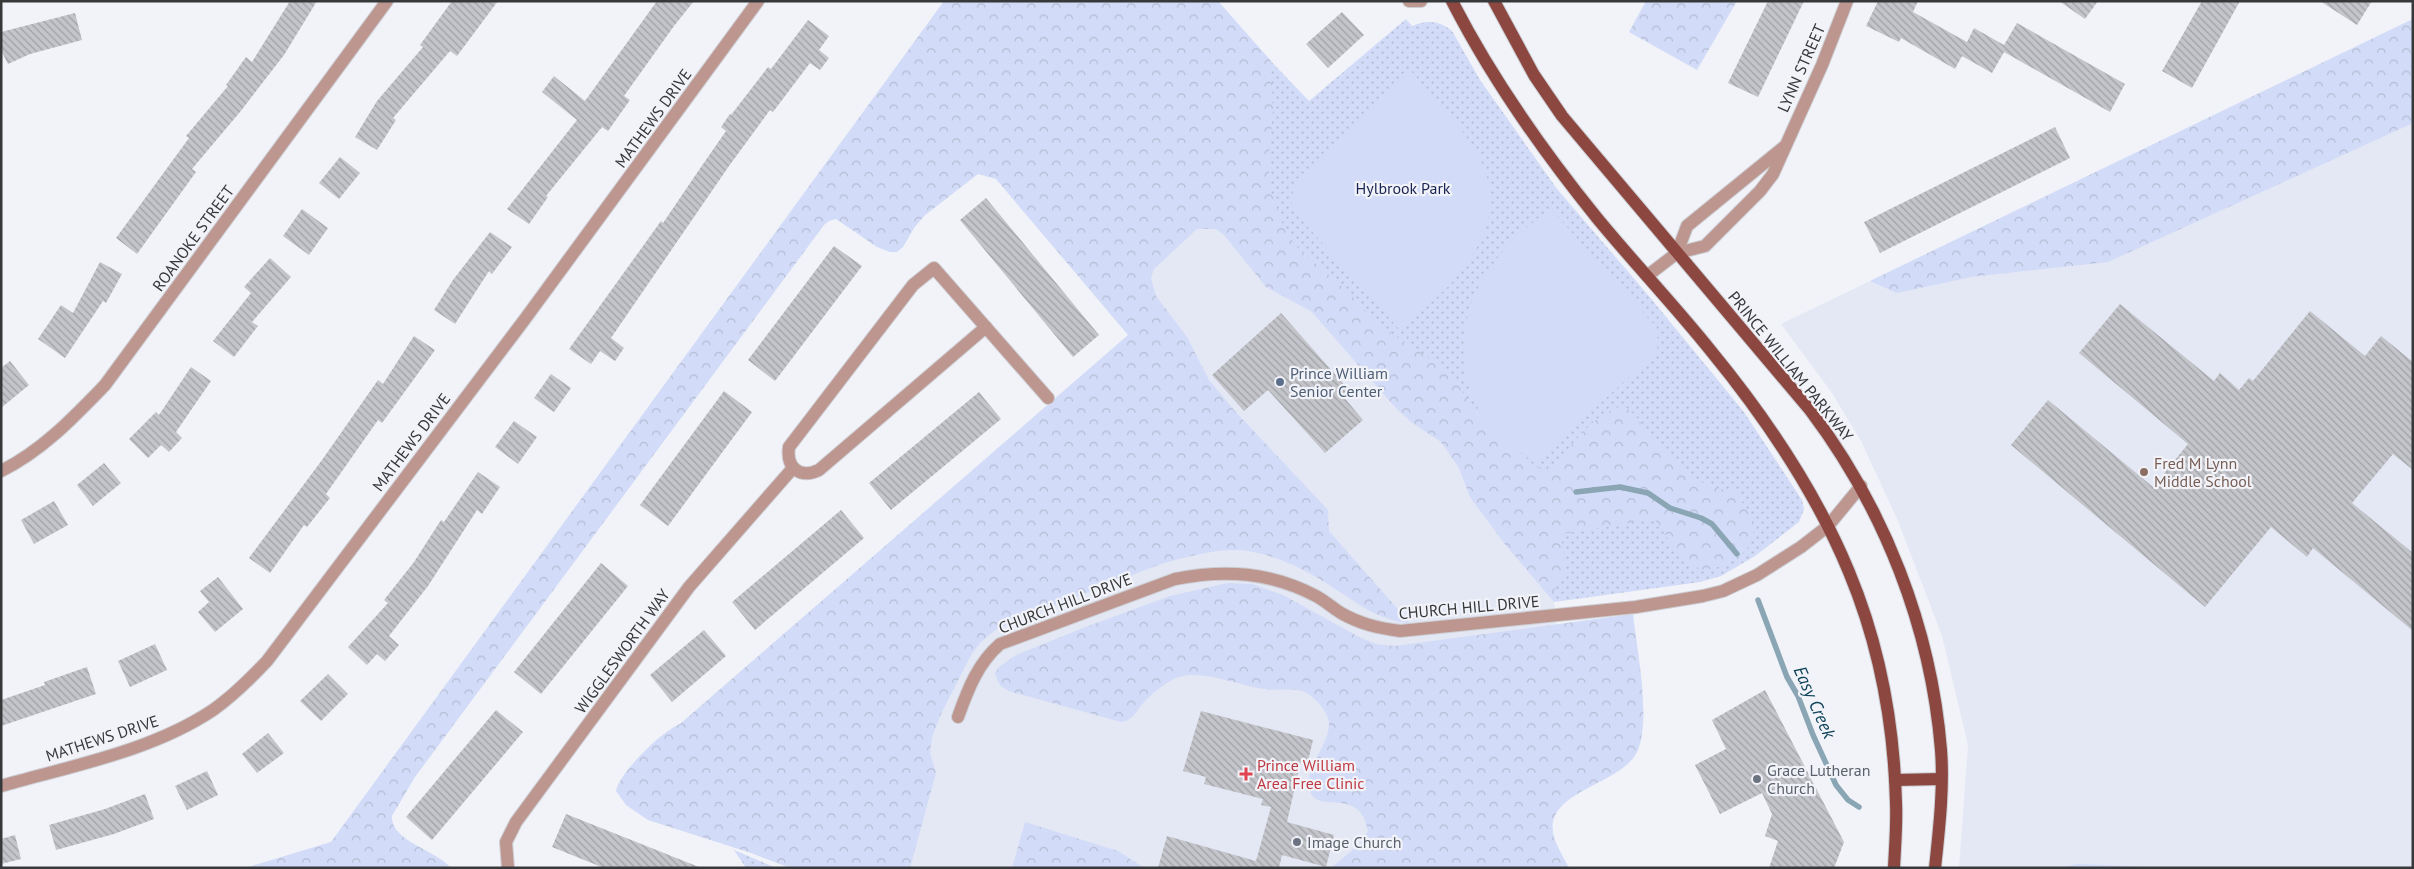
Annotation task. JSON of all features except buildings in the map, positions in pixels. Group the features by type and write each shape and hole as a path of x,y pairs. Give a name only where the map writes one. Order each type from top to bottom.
{"main road":[{"path":"1452,1 1475,45 1512,104 1565,177 1741,389 1772,433 1828,526 1850,574 1869,631 1884,692 1895,780 1894,868"},
{"name":"PRINCE WILLIAM PARKWAY","path":"1494,1 1530,69 1562,116 1810,410 1828,434 1861,486 1891,546 1917,626 1932,686 1941,750 1935,868"},
{"path":"1895,780 1941,778"}],"street":[{"name":"ROANOKE STREET","path":"1,471 40,446 71,421 105,385 388,1"},
{"name":"MATHEWS DRIVE","path":"1,786 149,743 175,732 213,710 241,687 267,661 530,311 758,1"},
{"path":"1410,1 1421,1"},
{"name":"LYNN STREET","path":"1647,276 1677,253 1706,246 1760,191 1773,174 1822,65 1847,1"},
{"name":"LYNN STREET","path":"1677,253 1687,226 1784,147"},
{"path":"986,327 819,470 810,474 801,473 793,468 787,456 788,447 913,285 934,268 986,327 1048,398"},
{"name":"WIGGLESWORTH WAY","path":"508,868 506,842 516,822 689,587 793,468"},
{"name":"CHURCH HILL DRIVE","path":"958,717 969,687 978,670 990,652 1000,644 1175,579 1204,573 1233,572 1262,576 1290,584 1356,621 1377,628 1400,631 1636,607 1723,591 1757,575 1801,547 1828,526 1861,486"}],"shaded area":[{"path":"944,1 1218,1 1441,377 1511,448 1504,543 1554,602 1558,639 1430,654 1562,868 833,868 1163,345"},
{"name":"Fred M Lynn Middle School","path":"2413,19 2413,868 1959,868 1968,745 1942,636 1898,521 1861,441 1832,393 1781,324"}],"green space":[{"path":"944,1 1218,1 1271,61 1273,111 1269,157 1269,186 1286,233 1297,247 1347,291 1379,325 1450,372 1476,413 1532,466 1544,468 1555,465 1562,459 1581,434 1594,422 1607,412 1623,406 1634,415 1666,454 1686,472 1709,485 1734,491 1751,521 1753,530 1752,540 1748,548 1727,563 1714,568 1701,569 1680,554 1654,519 1561,534 1567,575 1560,581 1550,597 1504,543 1470,497 1459,468 1441,442 1411,422 1394,406 1311,311 1266,287 1224,235 1216,229 1197,229 1154,269 1151,278 1156,296 1187,337 1209,380 1234,410 1328,510 1329,531 1410,623 1399,622 1379,615 1313,575 1292,564 1270,556 1248,551 1227,550 1182,558 1161,564 1022,618 994,631 981,642 971,655 941,714 932,737 930,753 936,773 910,868 790,868 751,853 648,820 626,805 616,791 625,774 642,753 672,728 680,724 1128,335 996,179 978,174 924,216 914,228 903,247 897,252 890,252 877,247 836,219 824,225 415,777 392,816 393,825 398,832 451,868 245,868 331,842"},
{"path":"1646,1 1737,1 1697,70 1629,32"},
{"name":"Hylbrook Park","path":"1406,19 1412,26 1433,22 1452,31 1480,80 1557,189 1648,295 1744,412 1802,500 1804,509 1799,522 1755,556 1721,576 1700,582 1554,602 1504,543 1511,448 1441,377 1383,352 1262,218 1262,52 1309,101"},
{"path":"2413,19 2413,123 2108,262 1971,277 1897,293 1870,281"},
{"path":"1411,71 1455,122 1472,146 1484,169 1490,194 1488,220 1476,249 1447,288 1399,329 1291,208 1294,182"},
{"path":"1551,209 1658,329 1657,352 1534,463 1494,428 1475,403 1465,370 1464,336 1468,313 1476,292 1487,273 1516,238"},
{"path":"1228,583 1252,584 1283,595 1361,638 1376,644 1395,646 1633,614 1642,683 1642,736 1638,750 1630,762 1617,772 1571,798 1560,809 1553,821 1554,837 1569,868 1331,868 1360,844 1368,831 1363,817 1357,809 1348,804 1321,801 1314,798 1310,791 1310,773 1325,740 1329,722 1326,713 1319,704 1302,691 1265,689 1210,676 1189,675 1179,677 1165,684 1145,701 1132,717 1121,722 1012,692 1000,685 997,680 995,673 999,667 1016,655 1170,596"},
{"path":"1025,822 1118,851 1144,868 1012,868"},
{"path":"734,850 776,868 746,868"},
{"path":"2078,864 2165,868 2060,868"}],"waterway":[{"name":"Easy Creek","path":"1576,492 1620,487 1648,493 1670,508 1701,518 1712,524 1737,554"},
{"name":"Easy Creek","path":"1758,600 1787,677 1798,696 1813,735 1836,785 1848,800 1859,807"}],"place":[{"name":"Prince William Senior Center","path":"1280,382"},
{"name":"Fred M Lynn Middle School","path":"2144,472"},
{"name":"Prince William Area Free Clinic","path":"1246,774"},
{"name":"Grace Lutheran Church","path":"1757,779"},
{"name":"Image Church","path":"1297,842"}]}
